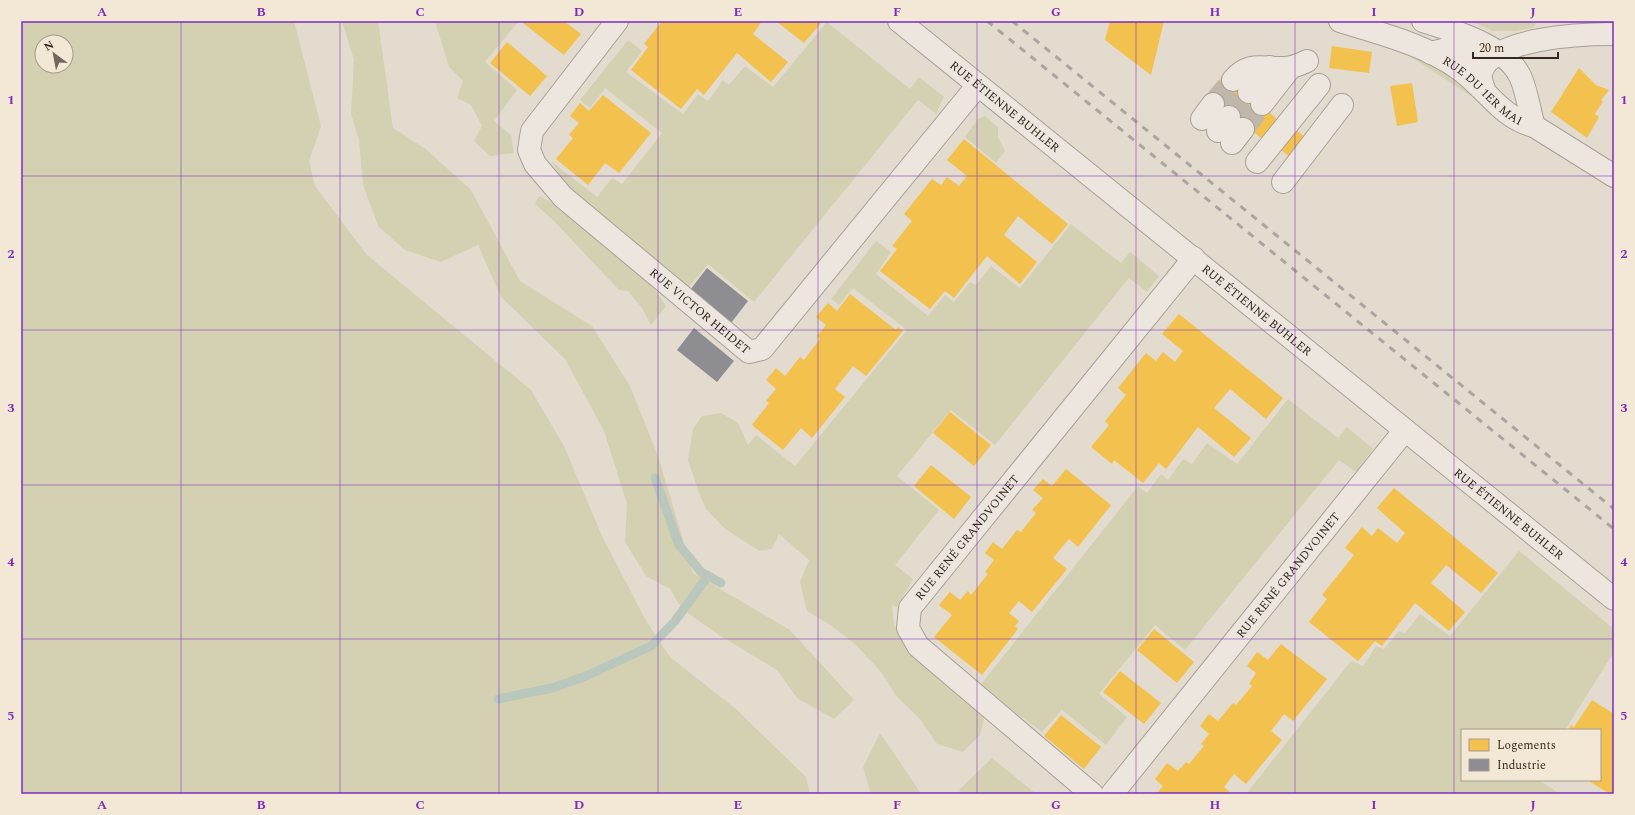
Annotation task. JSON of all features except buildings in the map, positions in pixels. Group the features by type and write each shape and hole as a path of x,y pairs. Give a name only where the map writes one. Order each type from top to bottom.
{"street":[{"name":"RUE VICTOR HEIDET","path":"616,21 532,131 530,150 535,164 563,197 750,352 762,349 978,85"},
{"name":"RUE ÉTIENNE BUHLER","path":"899,21 1194,258 1342,381 1614,599"},
{"name":"RUE DU 1ER MAI","path":"1340,21 1394,37 1431,53 1459,69 1485,92 1506,114 1515,120 1534,126 1614,176"},
{"name":"RUE DU 1ER MAI","path":"1422,21 1486,44 1515,68 1520,77 1534,126"},
{"path":"1485,92 1481,82 1481,73 1486,64 1509,47 1561,36 1614,34"},
{"path":"1431,53 1451,48 1482,59 1499,54"},
{"path":"1289,65 1248,92 1239,74 1252,67 1289,65"},
{"path":"1257,162 1319,85"},
{"path":"1283,182 1342,105"},
{"name":"RUE RENÉ GRANDVOINET","path":"1092,794 918,646 908,628 910,608 1194,258"},
{"name":"RUE RENÉ GRANDVOINET","path":"1112,794 1405,430"}],"shaded area":[{"path":"21,21 294,21 321,126 309,161 315,186 367,255 531,390 564,446 602,536 645,619 670,657 736,709 806,777 810,794 21,794"},
{"path":"342,21 378,21 393,128 427,150 471,190 520,281 592,326 630,386 658,456 693,573 790,630 854,700 834,719 797,698 777,670 719,635 682,609 670,589 646,576 625,542 627,504 604,431 565,359 501,297 478,245 441,262 405,250 378,226 363,185 359,140 351,114 354,60"},
{"path":"435,21 519,21 485,62 517,90 494,121 511,135 514,153 490,156 474,141 482,126 471,105 457,98 463,81 449,67"},
{"path":"1471,21 1537,21 1533,28 1516,31 1493,31"},
{"path":"827,22 910,89 919,77 944,97 936,114 918,100 754,302 708,264 688,288 568,190 552,162 597,197 612,178 622,184 662,133 605,88 590,108 580,100 628,40 642,51 626,72 683,114 698,94 708,101 723,80 729,85 745,66 773,87"},
{"path":"1402,51 1421,53 1475,96 1474,98"},
{"path":"985,116 998,127 998,137 1005,151 996,163 965,137 978,119"},
{"path":"539,196 558,206 652,286 666,306 651,325 642,308 628,291 619,290 554,221 535,204"},
{"path":"1071,224 1121,263 1130,252 1159,276 1147,292 1129,278 995,445 951,410 897,476 939,510 895,565 913,579 897,607 892,605 894,625 907,644 985,715 980,735 963,752 937,744 920,719 897,697 881,672 857,646 832,626 807,611 800,582 809,560 779,534 772,549 759,551 724,528 706,509 688,460 693,429 702,416 721,413 738,423 748,445 756,435 795,466 907,330 853,288 839,305 831,299 876,241 891,252 876,274 928,316 945,295 954,302 970,282 976,285 991,266 1020,288"},
{"path":"1288,399 1338,438 1347,427 1373,449 1356,472 1339,460 1185,650 1155,625 1099,694 1127,717 1106,745 1062,710 1042,732 1021,716 1009,713 978,688 1138,486 1147,493 1161,474 1168,480 1183,459 1192,464 1207,443 1237,464"},
{"path":"1519,551 1614,629 1614,652 1566,729 1461,729 1461,781 1540,781 1560,794 1246,794 1351,661 1363,666 1376,646 1384,649 1399,631 1405,633 1420,614 1450,636"},
{"path":"880,733 920,794 871,794 863,767"},
{"path":"992,758 1036,794 962,794 959,790"}],"waterway":[{"path":"655,478 679,545 701,572 721,583"},
{"path":"498,699 552,688 586,676 651,646 675,621 708,576"}],"tunnel":[{"path":"1213,104 1233,80"},
{"path":"1229,117 1249,92"},
{"path":"1243,129 1262,104"}],"railway":[{"path":"987,21 1614,529"},
{"path":"1012,21 1614,509"}]}
